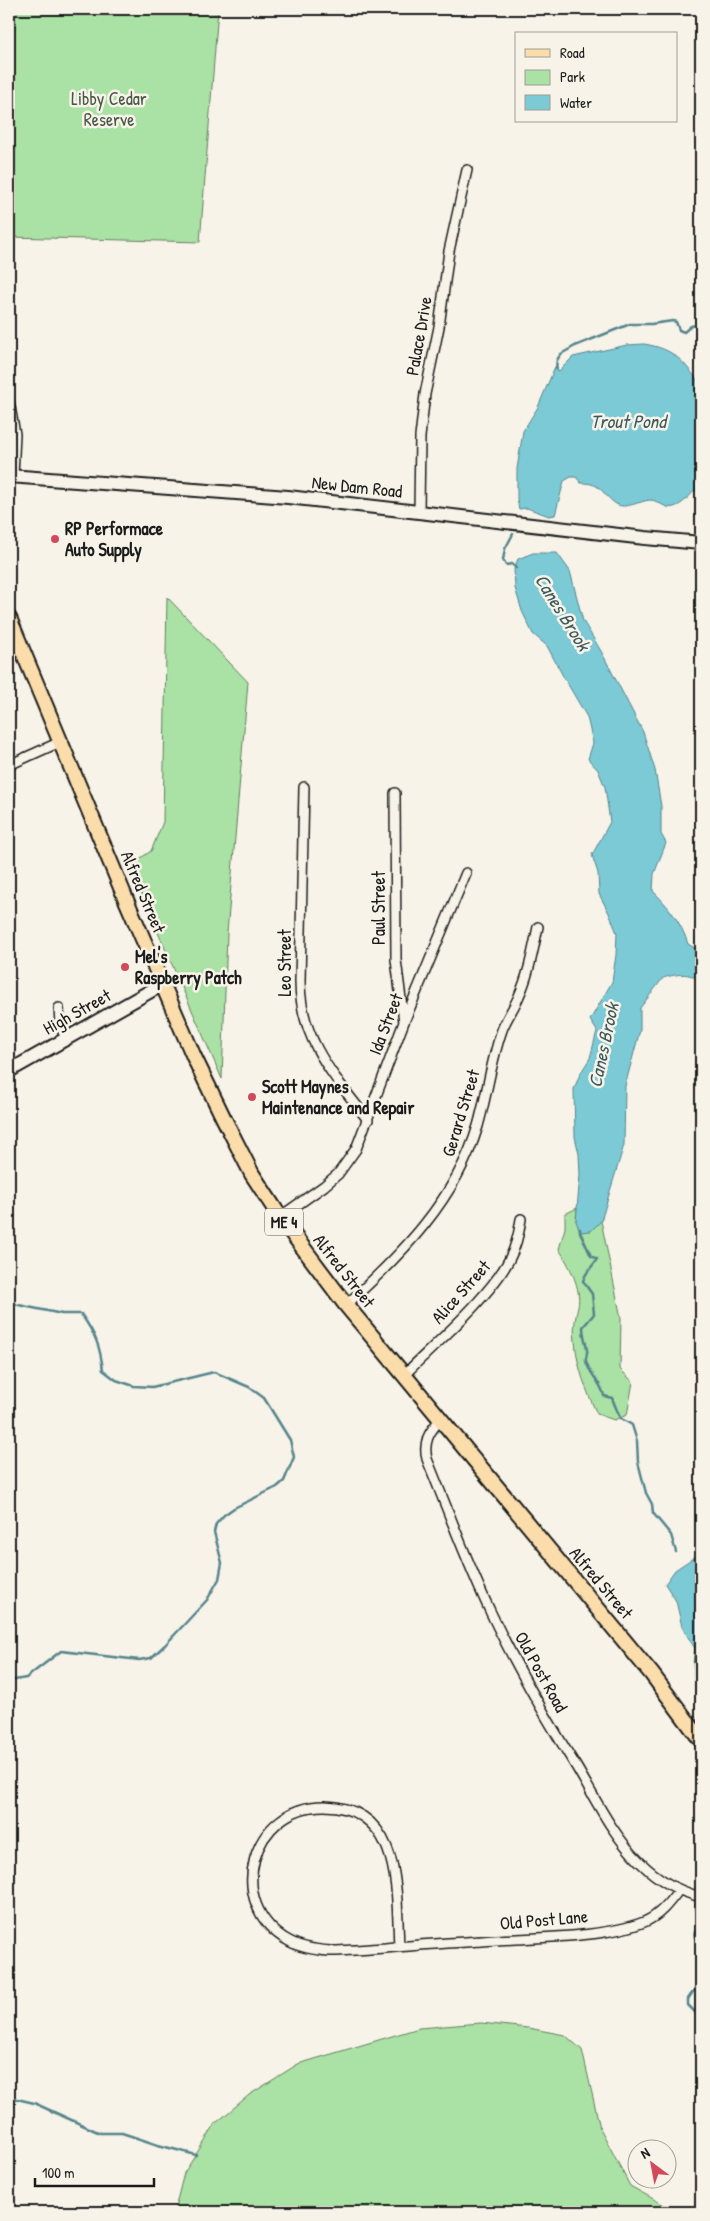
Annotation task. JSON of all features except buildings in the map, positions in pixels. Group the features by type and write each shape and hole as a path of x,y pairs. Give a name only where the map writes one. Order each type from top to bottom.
{"main road":[{"name":"Alfred Street","path":"9,618 163,984 223,1117 252,1174 280,1217 346,1305 651,1673 701,1740"}],"street":[{"name":"Palace Drive","path":"419,511 420,438 425,394 438,327 449,251 467,170"},
{"path":"9,401 15,434 11,476"},
{"name":"New Dam Road","path":"11,476 285,497 701,543"},
{"path":"9,765 60,742"},
{"name":"Leo Street","path":"304,787 300,980 302,1009 308,1032 317,1051 368,1120"},
{"name":"Paul Street","path":"395,793 396,960 404,1022"},
{"name":"Ida Street","path":"280,1217 338,1174 356,1149 404,1022 466,873"},
{"name":"Gerard Street","path":"346,1305 416,1235 432,1215 462,1168 478,1127 502,1030 520,995 532,959 538,927"},
{"name":"High Street","path":"9,1071 163,984"},
{"path":"59,1008 60,1024 66,1039"},
{"name":"Alice Street","path":"404,1375 469,1309 505,1268 517,1243 521,1219"},
{"name":"Old Post Road","path":"440,1420 426,1440 427,1459 490,1610 509,1648 554,1730 614,1831 641,1864 678,1891 701,1897"},
{"name":"Old Post Lane","path":"399,1947 392,1860 384,1841 372,1825 355,1814 326,1806 296,1812 271,1829 259,1845 255,1856 251,1881 256,1905 262,1916 278,1934 291,1942 312,1949 348,1950 399,1947 619,1930 661,1912 678,1891"}],"green space":[{"name":"Libby Cedar Reserve","path":"9,9 218,9 200,242 9,237"},
{"path":"167,597 248,682 227,933 222,1079 129,866 151,851 163,822"},
{"path":"577,1208 576,1221 591,1231 601,1221 621,1318 620,1369 633,1382 627,1415 614,1420 597,1414 583,1378 576,1351 574,1327 579,1300 578,1292 570,1269 559,1249 565,1228 565,1214"},
{"path":"481,2023 528,2028 565,2035 582,2050 600,2128 628,2182 628,2188 634,2188 677,2212 174,2212 184,2173 216,2123 249,2095 298,2064 419,2028"}],"water":[{"name":"Trout Pond","path":"644,344 663,349 677,357 701,385 701,470 697,478 697,488 684,502 671,508 650,500 620,506 598,487 588,483 581,483 576,477 571,477 564,481 555,515 549,516 527,508 519,509 517,469 523,431 538,407 555,367 557,366 558,372 573,357 627,345"},
{"path":"533,553 557,553 570,571 583,621 601,651 643,732 655,770 661,806 661,834 666,843 654,874 653,891 674,915 688,944 701,952 701,982 688,975 663,978 640,1008 640,1030 625,1086 624,1145 601,1221 591,1231 580,1232 576,1221 580,1175 579,1154 575,1137 574,1089 580,1074 590,1058 597,1031 590,1020 612,982 616,955 617,933 599,894 598,873 592,855 610,822 605,787 598,770 588,759 593,743 587,717 547,646 533,634 522,611 515,588 514,569 518,559"},
{"path":"696,1556 701,1558 701,1649 694,1647 682,1627 676,1601 665,1584 675,1570"}],"waterway":[{"name":"Canes Brook","path":"556,368 557,360 561,354 575,346 630,324 673,321 676,322 679,330 684,332 691,326 701,324"},
{"name":"Canes Brook","path":"513,534 505,549 503,560 506,565 512,564 516,568"},
{"name":"Canes Brook","path":"580,1229 591,1256 597,1259 583,1281 592,1294 594,1314 583,1327 587,1351 586,1361 604,1396 612,1398 620,1418 632,1425 637,1441 638,1462 646,1493 652,1504 653,1513 671,1535 676,1552"},
{"path":"9,1303 62,1314 81,1314 96,1340 103,1370 116,1380 134,1386 152,1387 214,1372 249,1387 264,1398 290,1440 294,1457 284,1481 277,1487 234,1508 216,1524 214,1532 222,1563 219,1579 207,1600 151,1658 139,1660 61,1651 26,1678 9,1681"},
{"name":"Canes Brook","path":"696,1645 694,1662 695,1680 701,1685"},
{"name":"Canes Brook","path":"696,1906 698,1928 695,1936 697,1941 701,1941"},
{"name":"Canes Brook","path":"701,1980 688,1999 688,2005 701,2018"},
{"path":"9,2097 34,2103 100,2133 122,2133 196,2155"}],"place":[{"name":"RP Performace Auto Supply","path":"55,539"},
{"name":"Mel's Raspberry Patch","path":"125,967"},
{"name":"Scott Maynes Maintenance and Repair","path":"252,1097"}]}
